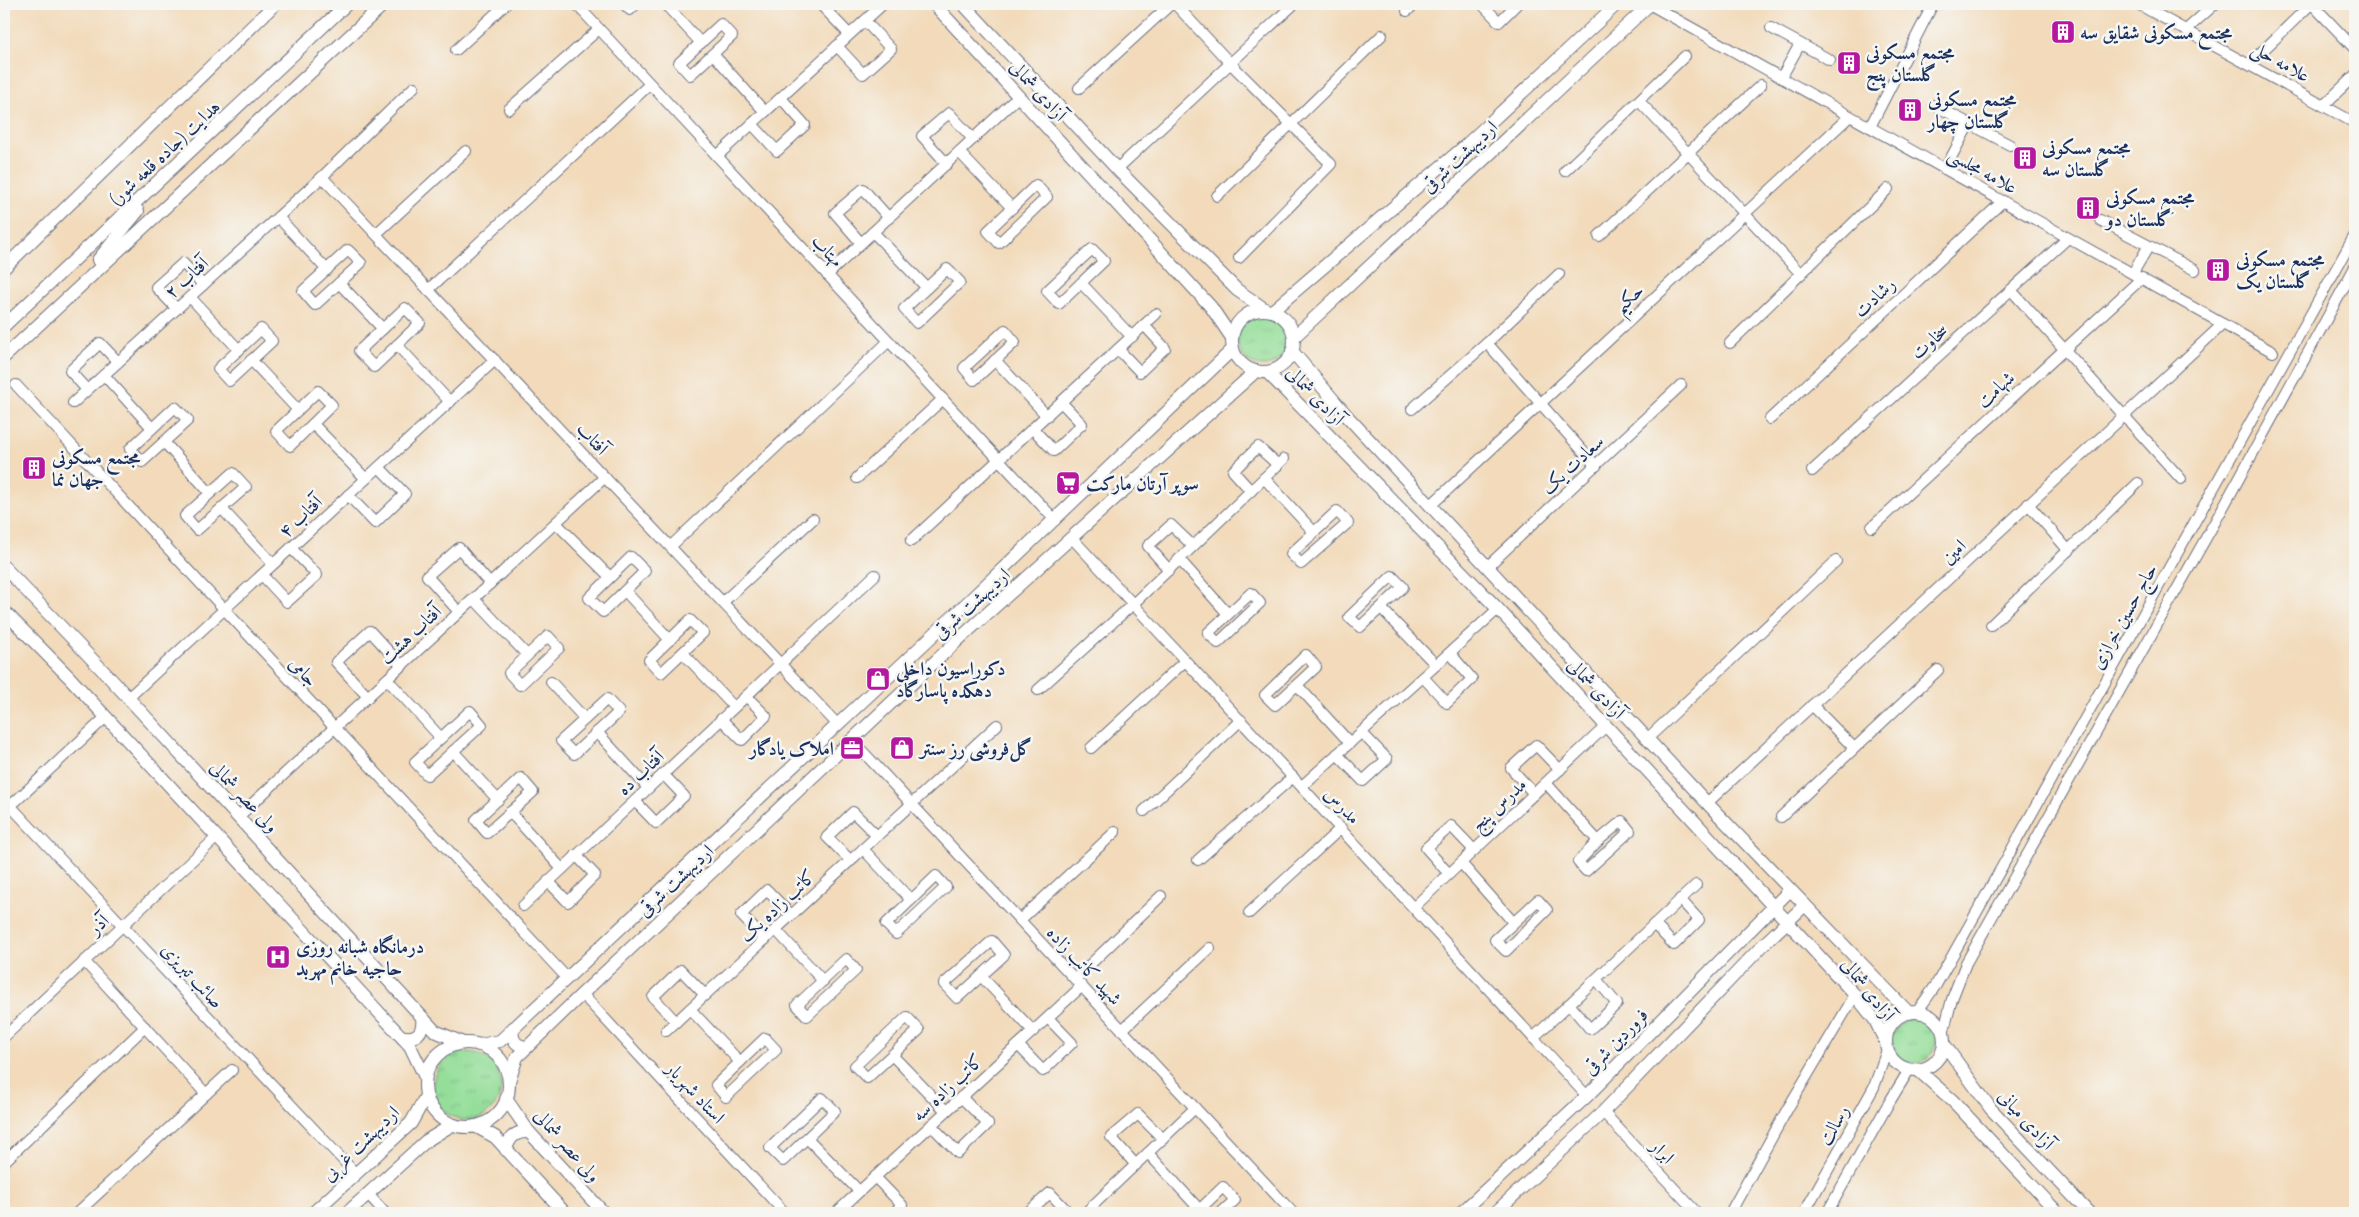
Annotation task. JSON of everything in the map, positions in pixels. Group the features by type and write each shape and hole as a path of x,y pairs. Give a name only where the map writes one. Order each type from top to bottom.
{"main road":[{"name":"هدایت (جاده قلعه شور)","path":"4,268 275,4"},
{"name":"هدایت (جاده قلعه شور)","path":"4,326 347,4"},
{"path":"4,357 384,4"},
{"name":"آزادی شمالی","path":"934,4 1211,307 1232,343"},
{"name":"اردیبهشت شرقی","path":"1269,311 1465,146 1617,4"},
{"name":"اردیبهشت شرقی","path":"1294,337 1650,4"},
{"path":"956,28 968,8"},
{"name":"آزادی شمالی","path":"968,8 1117,169 1237,290 1269,311"},
{"path":"1569,48 1584,64"},
{"path":"68,296 167,175"},
{"path":"1258,310 1269,311 1287,321 1294,337 1292,351 1282,365 1262,371 1242,363 1232,343 1234,330 1243,317 1258,310"},
{"name":"اردیبهشت شرقی","path":"480,1045 500,1041 1055,520 1232,343"},
{"name":"آزادی شمالی","path":"1292,351 1347,416 1707,803 1790,890 1913,1012"},
{"name":"آزادی شمالی","path":"1262,371 1498,609 1855,995 1875,1020 1886,1046"},
{"name":"اردیبهشت شرقی","path":"509,1081 517,1056 582,994 974,625 1262,371"},
{"name":"ولی عصر شمالی","path":"4,567 128,698 422,1017 435,1030 463,1043"},
{"path":"964,606 959,622 966,627 974,625"},
{"path":"4,611 106,717 410,1046 425,1077 426,1096 433,1111 452,1125 475,1126 487,1122 496,1115 506,1099 509,1081 506,1069 500,1058 491,1050 480,1045 463,1043 445,1049 436,1056 429,1066 425,1077"},
{"path":"930,637 944,638 946,652"},
{"name":"فروردین شرقی","path":"1461,1213 1588,1096 1790,890"},
{"path":"1495,1213 1603,1112 1786,922 1805,905"},
{"path":"1914,1070 1936,1060 1943,1039 1933,1019 1913,1012 1892,1023 1887,1032 1886,1046 1892,1059 1900,1066 1914,1070 1953,1101 2058,1213"},
{"path":"401,1036 410,1039 419,1035 423,1026 422,1017"},
{"path":"513,1028 514,1042 520,1046 527,1047"},
{"name":"آزادی میانی","path":"1943,1039 1991,1108 2089,1213"},
{"name":"اردیبهشت غربی","path":"313,1213 406,1127 426,1096"},
{"name":"ولی عصر شمالی","path":"506,1099 529,1132 604,1213"},
{"path":"347,1213 417,1149 452,1125"},
{"path":"475,1126 495,1137 565,1213"},
{"path":"406,1127 415,1131 419,1140 417,1149"},
{"path":"506,1150 508,1141 513,1135 529,1132"}],"street":[{"path":"456,50 506,4"},
{"name":"مهتاب","path":"576,4 1055,520"},
{"path":"624,4 630,10 636,4"},
{"path":"665,4 701,43"},
{"path":"820,4 849,34"},
{"path":"717,156 883,4"},
{"path":"1079,88 1171,4"},
{"path":"1175,4 1230,63 1331,164 1240,258"},
{"path":"1117,169 1294,4"},
{"path":"1482,4 1499,22 1517,4"},
{"name":"علامه مجلسی","path":"1650,4 2272,352"},
{"path":"1870,127 1933,4"},
{"name":"علامه حلی","path":"2138,4 2353,122"},
{"path":"2186,30 2215,4"},
{"path":"2249,64 2312,4 2355,48"},
{"path":"837,46 863,74 891,49 865,21"},
{"path":"721,24 732,36 690,75 679,63 701,43 721,24"},
{"path":"1771,28 1830,60"},
{"path":"510,109 599,29"},
{"path":"1217,196 1382,35"},
{"path":"1781,78 1800,44"},
{"path":"712,54 764,112"},
{"path":"1565,171 1685,56"},
{"path":"2324,105 2355,75"},
{"path":"428,290 650,84"},
{"path":"1599,236 1761,85"},
{"name":"آفتاب ۲","path":"73,403 322,177 414,87"},
{"path":"827,275 1019,96"},
{"path":"752,124 777,151 805,125 780,98"},
{"path":"1639,101 1801,274"},
{"path":"1934,105 2010,145"},
{"path":"947,164 922,136 949,113 973,139"},
{"name":"حکیم","path":"1430,506 1850,116"},
{"path":"1945,169 1970,124"},
{"path":"376,234 466,151"},
{"path":"959,152 1012,208"},
{"name":"آفتاب","path":"322,177 837,724"},
{"path":"1036,185 1046,197 1000,243 988,231 1012,208 1036,185"},
{"path":"861,243 835,214 863,189 888,218"},
{"path":"1730,343 1888,189"},
{"name":"رشادت","path":"1770,419 2002,201"},
{"path":"278,217 327,270"},
{"path":"2100,220 2148,247 2195,270"},
{"path":"873,232 927,288"},
{"name":"حاج حسین خرازی","path":"1913,1012 1936,985 2355,235"},
{"name":"سخاوت","path":"1812,471 2068,238"},
{"name":"شهامت","path":"1872,527 2064,349 2137,276 2148,247"},
{"path":"1092,249 1104,261 1081,283 1059,304 1047,291 1092,249"},
{"path":"348,250 361,263 315,305 303,291 327,270 348,250"},
{"path":"177,309 156,287 183,263 203,285"},
{"name":"حاج حسین خرازی","path":"1943,1039 1952,999 1966,963 2220,513 2355,267"},
{"path":"947,269 960,282 917,323 904,309 927,288 947,269"},
{"path":"1412,409 1487,343 1559,274"},
{"path":"339,283 383,329"},
{"path":"1081,283 1132,337"},
{"path":"2011,290 2181,479"},
{"path":"190,297 239,350"},
{"path":"406,308 420,323 397,345 374,367 359,351 406,308"},
{"path":"911,541 1156,314"},
{"name":"امین","path":"1707,803 2223,324"},
{"path":"1118,349 1140,372 1165,348 1144,326"},
{"path":"261,329 272,341 229,381 218,369 239,350 261,329"},
{"path":"1005,330 1015,342 996,360 974,380 964,368 1005,330"},
{"path":"671,546 889,341"},
{"path":"87,390 70,370 94,348 100,343 118,362"},
{"path":"1487,343 1596,466"},
{"path":"397,345 450,402"},
{"path":"251,360 298,410"},
{"name":"آفتاب ۴","path":"128,698 495,360"},
{"path":"996,360 1047,416"},
{"path":"104,375 152,428"},
{"name":"جامی","path":"16,385 567,978"},
{"name":"سعادت یک","path":"1487,567 1681,385"},
{"path":"318,391 332,405 290,446 276,431 298,410 318,391"},
{"path":"857,478 943,399"},
{"path":"1033,428 1054,451 1082,424 1061,402"},
{"path":"175,407 188,420 142,462 130,449 152,428 175,407"},
{"path":"313,424 366,479"},
{"path":"164,442 210,493"},
{"path":"1038,690 1133,604 1281,462 1258,447 1233,470 1251,490"},
{"path":"348,495 375,523 405,494 379,467"},
{"path":"233,473 246,487 222,509 197,530 185,516 233,473"},
{"name":"آفتاب هشت","path":"238,817 605,477"},
{"path":"1264,478 1314,532"},
{"path":"1991,625 2138,483"},
{"path":"2028,504 2069,550"},
{"path":"222,509 273,564"},
{"path":"1337,510 1348,522 1301,564 1291,554 1314,532 1337,510"},
{"path":"724,602 813,520"},
{"path":"556,523 610,577"},
{"path":"1169,570 1148,546 1171,525 1193,546"},
{"name":"مدرس","path":"1072,538 1588,1096"},
{"path":"262,574 288,602 316,575 291,548"},
{"path":"460,612 427,576 459,548 490,584"},
{"path":"631,557 645,572 604,612 589,598 610,577 631,557"},
{"path":"1180,559 1228,614"},
{"path":"1647,739 1836,561"},
{"name":"آفتاب ده","path":"523,906 875,575"},
{"path":"1392,576 1403,587 1381,608 1360,627 1349,617 1392,576"},
{"path":"625,591 670,640"},
{"path":"1250,592 1260,603 1218,643 1208,633 1228,614 1250,592"},
{"path":"474,599 527,655"},
{"path":"1381,608 1436,665"},
{"path":"1302,786 1498,609"},
{"path":"690,620 703,634 661,673 649,660 670,640 690,620"},
{"path":"368,696 336,662 370,631 402,666"},
{"path":"548,636 559,648 520,685 509,673 527,655 548,636"},
{"path":"683,653 734,707"},
{"path":"1422,677 1447,703 1472,679 1450,653"},
{"path":"1306,655 1316,666 1297,685 1275,705 1265,695 1306,655"},
{"path":"1091,748 1185,661"},
{"path":"1781,818 1938,670"},
{"path":"387,679 441,738"},
{"path":"551,682 585,719"},
{"path":"1297,685 1350,743"},
{"path":"721,719 742,740 766,716 746,696"},
{"path":"607,699 619,712 574,754 561,741 585,719 607,699"},
{"path":"1812,705 1854,748"},
{"path":"470,712 482,725 427,775 415,762 441,738 470,712"},
{"path":"6,806 106,717"},
{"path":"1144,810 1241,720"},
{"name":"کاتب زاده یک","path":"666,1031 997,725"},
{"name":"مدرس پنج","path":"1414,907 1606,726"},
{"path":"597,732 648,788"},
{"path":"1337,754 1363,781 1387,759 1362,732"},
{"name":"شهید کاتب زاده","path":"852,740 1293,1213"},
{"path":"1534,794 1510,768 1536,745 1560,770"},
{"path":"453,751 498,800"},
{"path":"634,801 656,823 684,796 663,774"},
{"path":"1198,860 1293,777"},
{"path":"521,778 533,792 487,833 476,820 498,800 521,778"},
{"path":"1546,783 1598,841"},
{"name":"صائب تبریزی","path":"6,806 123,925 356,1174"},
{"path":"510,812 562,869"},
{"path":"851,861 827,837 853,812 877,836"},
{"path":"1622,822 1630,831 1586,871 1578,862 1598,841 1622,822"},
{"path":"1449,874 1426,848 1451,826 1474,850"},
{"path":"1249,913 1341,828"},
{"path":"1020,920 1115,832"},
{"name":"آذر","path":"4,1037 217,837"},
{"path":"863,849 911,900"},
{"path":"548,882 568,902 595,875 576,855"},
{"path":"1461,863 1513,922"},
{"path":"936,876 946,887 896,934 886,924 911,900 936,876"},
{"path":"1533,1038 1696,885"},
{"path":"765,940 741,915 767,890 791,915"},
{"name":"کاتب زاده سه","path":"843,1211 874,1177 1048,1018 1078,983 1161,896"},
{"path":"1654,924 1674,945 1699,920 1680,899"},
{"path":"1538,900 1547,910 1506,951 1495,940 1513,922 1538,900"},
{"path":"776,930 823,981"},
{"path":"992,941 1004,955 981,976 957,998 944,984 992,941"},
{"path":"1122,1030 1210,948"},
{"path":"846,959 856,970 807,1016 797,1005 823,981 846,959"},
{"path":"84,961 206,1094"},
{"path":"676,1022 653,997 681,970 705,995"},
{"path":"981,976 1033,1032"},
{"path":"1569,1004 1590,1029 1617,1004 1596,979"},
{"name":"استاد شهریار","path":"582,994 785,1213"},
{"path":"1730,1213 1788,1108 1855,995"},
{"path":"690,1009 740,1062"},
{"path":"907,1017 918,1030 892,1055 867,1078 856,1066 907,1017"},
{"path":"1018,1045 1043,1071 1072,1043 1048,1018"},
{"path":"4,1162 144,1027"},
{"path":"766,1038 776,1050 726,1096 716,1085 740,1062 766,1038"},
{"name":"رسالت","path":"1804,1213 1874,1087 1886,1046"},
{"path":"892,1055 946,1111"},
{"path":"77,1213 232,1070"},
{"name":"رسالت","path":"1827,1213 1887,1106 1914,1070"},
{"path":"931,1126 958,1153 988,1124 962,1097"},
{"path":"822,1098 835,1111 808,1138 783,1162 770,1148 822,1098"},
{"path":"1084,1213 1195,1108"},
{"name":"ابرار","path":"1603,1112 1697,1213"},
{"path":"1136,1164 1111,1138 1138,1114 1163,1139"},
{"path":"808,1138 859,1192"},
{"path":"1148,1153 1198,1212 1223,1187 1235,1200 1220,1213"},
{"path":"874,1177 902,1206 894,1213"},
{"path":"1027,1213 1050,1193 1069,1213"},
{"path":"368,1194 385,1213"}],"green space":[{"path":"1258,316 1268,316 1281,323 1288,336 1288,346 1281,359 1268,366 1258,366 1249,362 1242,355 1238,346 1238,336 1242,327 1249,320"},
{"path":"1910,1019 1918,1019 1930,1025 1936,1041 1930,1057 1918,1063 1910,1063 1898,1057 1892,1045 1892,1037 1898,1025"},
{"path":"467,1052 480,1055 491,1062 498,1073 501,1086 498,1099 491,1110 480,1117 467,1120 454,1117 443,1110 436,1099 433,1086 436,1073 443,1062 454,1055"}],"place":[{"name":"مجتمع مسکونی شقایق سه","path":"2063,32"},
{"name":"مجتمع مسکونی گلستان پنج","path":"1849,63"},
{"name":"مجتمع مسکونی گلستان چهار","path":"1910,110"},
{"name":"مجتمع مسکونی گلستان سه","path":"2025,158"},
{"name":"مجتمع مسکونی گلستان دو","path":"2088,208"},
{"name":"مجتمع مسکونی گلستان یک","path":"2218,270"},
{"name":"مجتمع مسکونی جهان نما","path":"34,468"},
{"name":"سوپر آرتان مارکت","path":"1068,483"},
{"name":"دکوراسیون داخلی دهکده پاسارگاد","path":"878,679"},
{"name":"املاک یادگار","path":"852,748"},
{"name":"گل‌فروشی رز سنتر","path":"902,748"},
{"name":"درمانگاه شبانه‌ روزی حاجیه‌ خانم مهربد","path":"278,957"}]}
